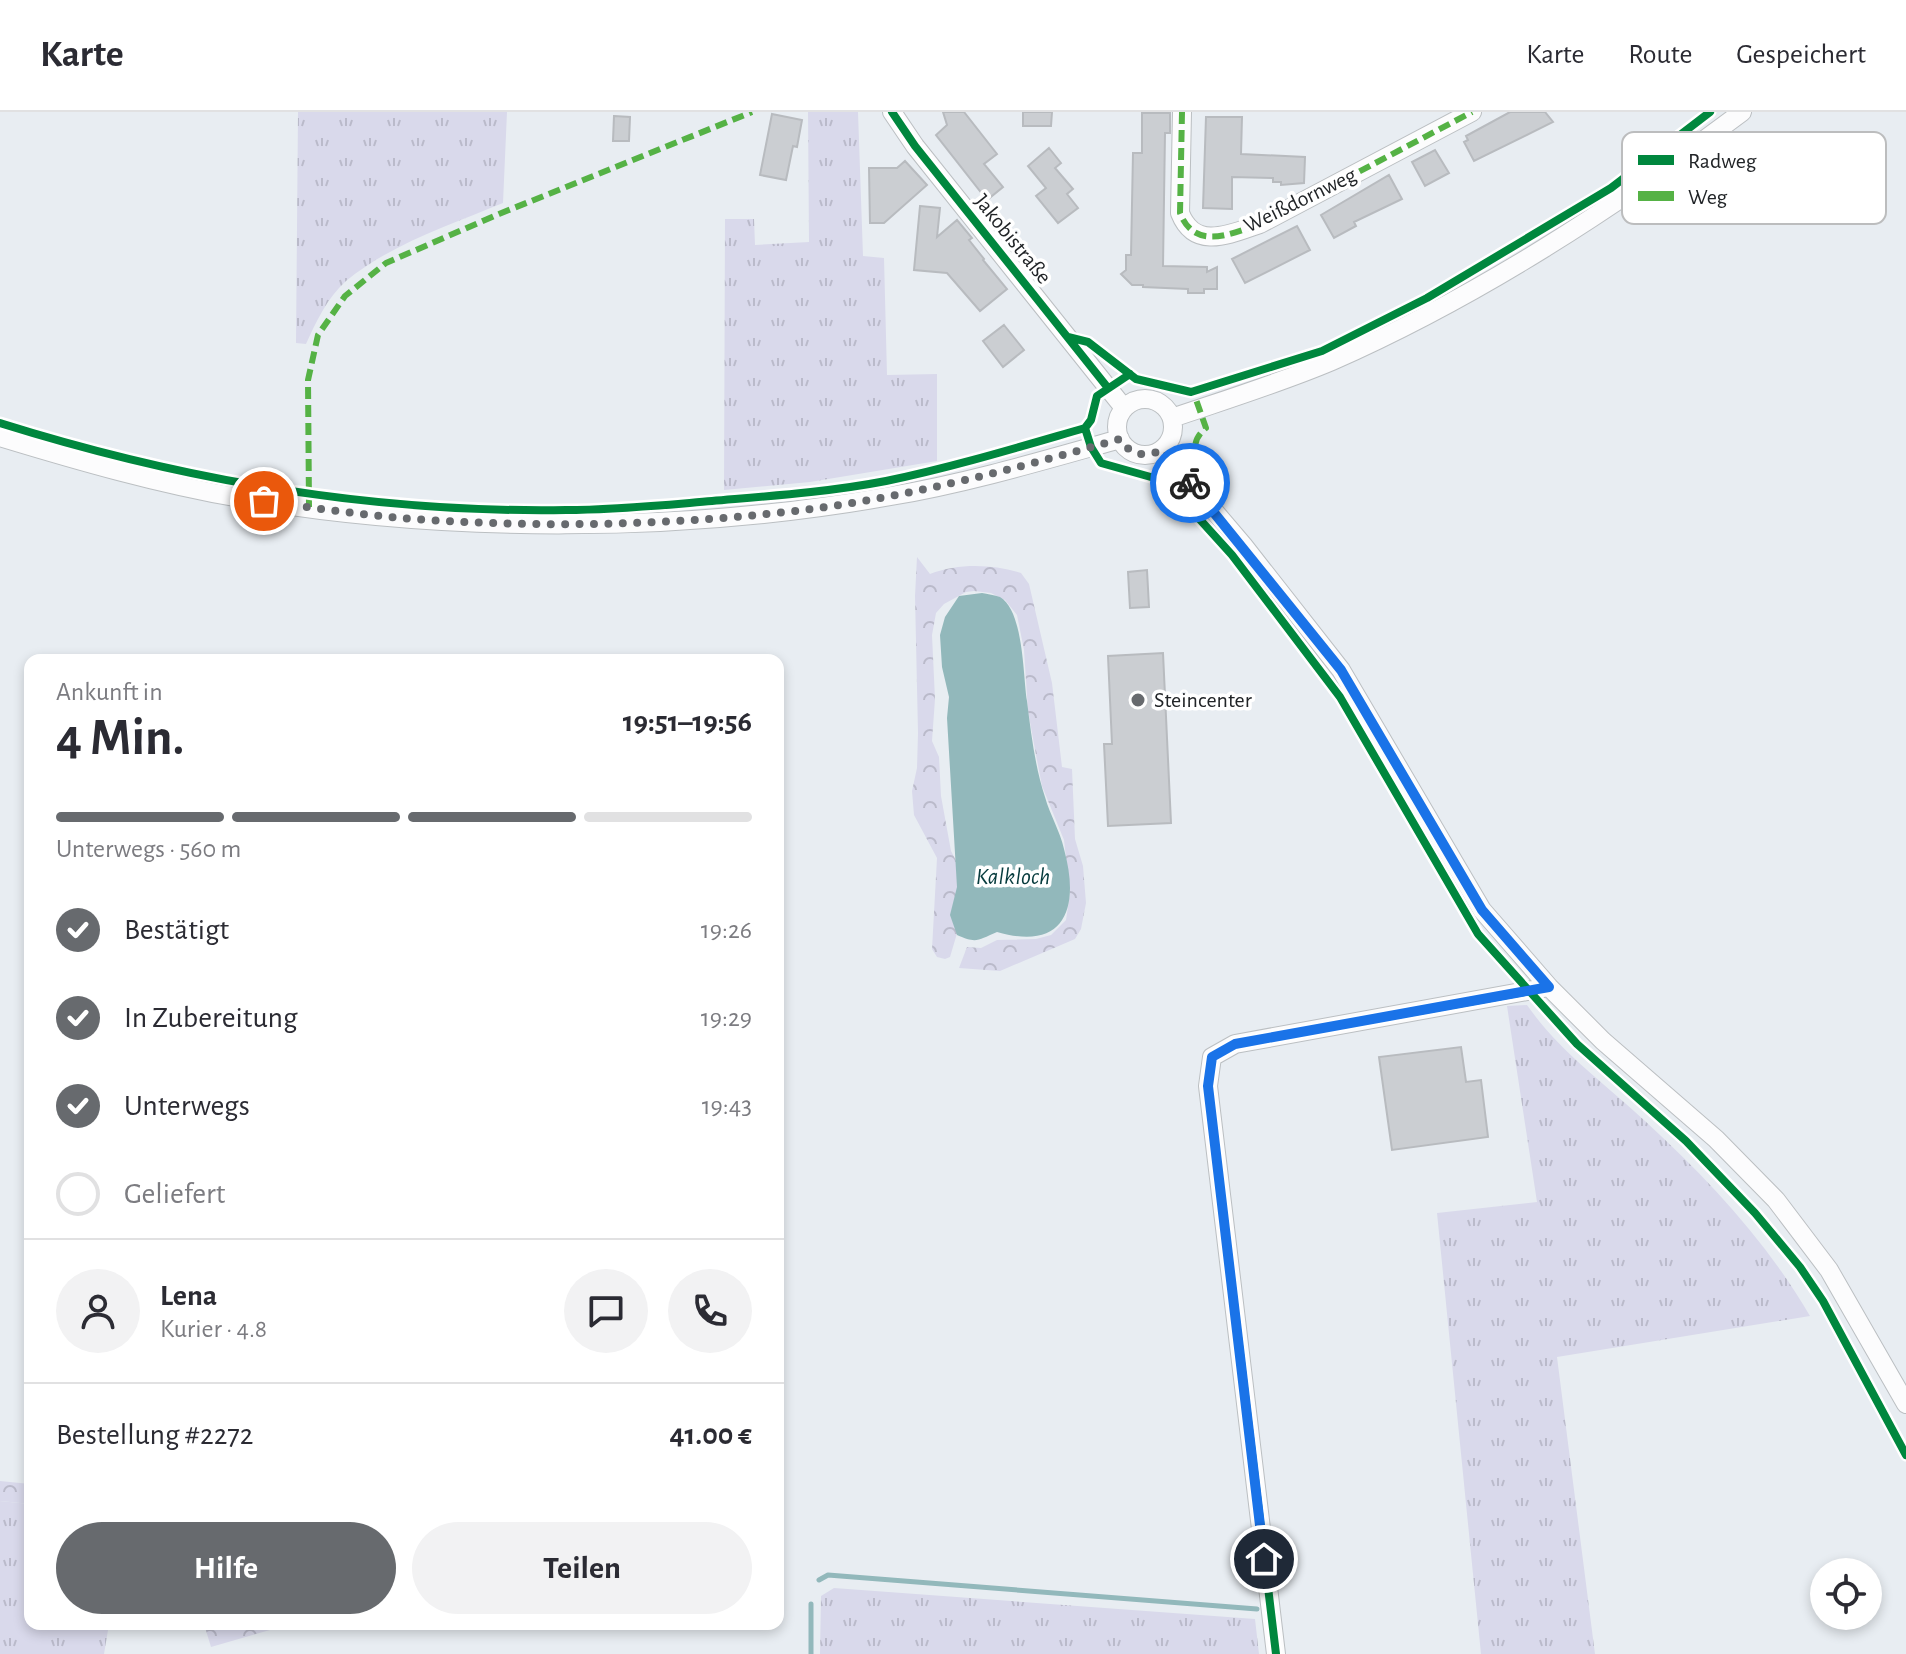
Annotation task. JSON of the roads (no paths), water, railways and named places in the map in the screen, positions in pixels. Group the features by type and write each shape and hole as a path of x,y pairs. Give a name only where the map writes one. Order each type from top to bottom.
{"street":[{"name":"Jakobistraße","path":"892,112 915,146 1124,408"},
{"name":"Weißdornweg","path":"1182,112 1180,213 1192,233 1213,236 1260,224 1472,112"},
{"path":"1714,132 1742,112"},
{"path":"1172,418 1331,361 1504,273 1622,198"},
{"path":"1141,399 1150,399 1166,408 1172,418 1172,434 1162,450 1138,454 1124,446 1120,439 1118,423 1124,408 1141,399"},
{"path":"0,437 119,472 241,498 391,517 520,523 675,520 818,508 937,487 1120,439"},
{"path":"1162,450 1243,545 1341,670 1482,910 1549,987 1603,1041 1716,1139 1776,1200 1829,1270 1906,1404"},
{"path":"1276,1654 1208,1086 1212,1057 1235,1044 1549,987"}],"water":[{"name":"Kalkloch","path":"982,593 1000,597 1014,616 1039,774 1069,870 1068,906 1062,920 1053,930 1039,936 1020,937 997,932 977,940 969,939 957,935 950,915 957,887 947,718 949,697 942,667 940,635 945,617 959,596"}],"waterway":[{"path":"819,1580 828,1575 1257,1609"},
{"path":"811,1604 811,1654"}],"place":[{"name":"Steincenter","path":"1138,700"}]}
